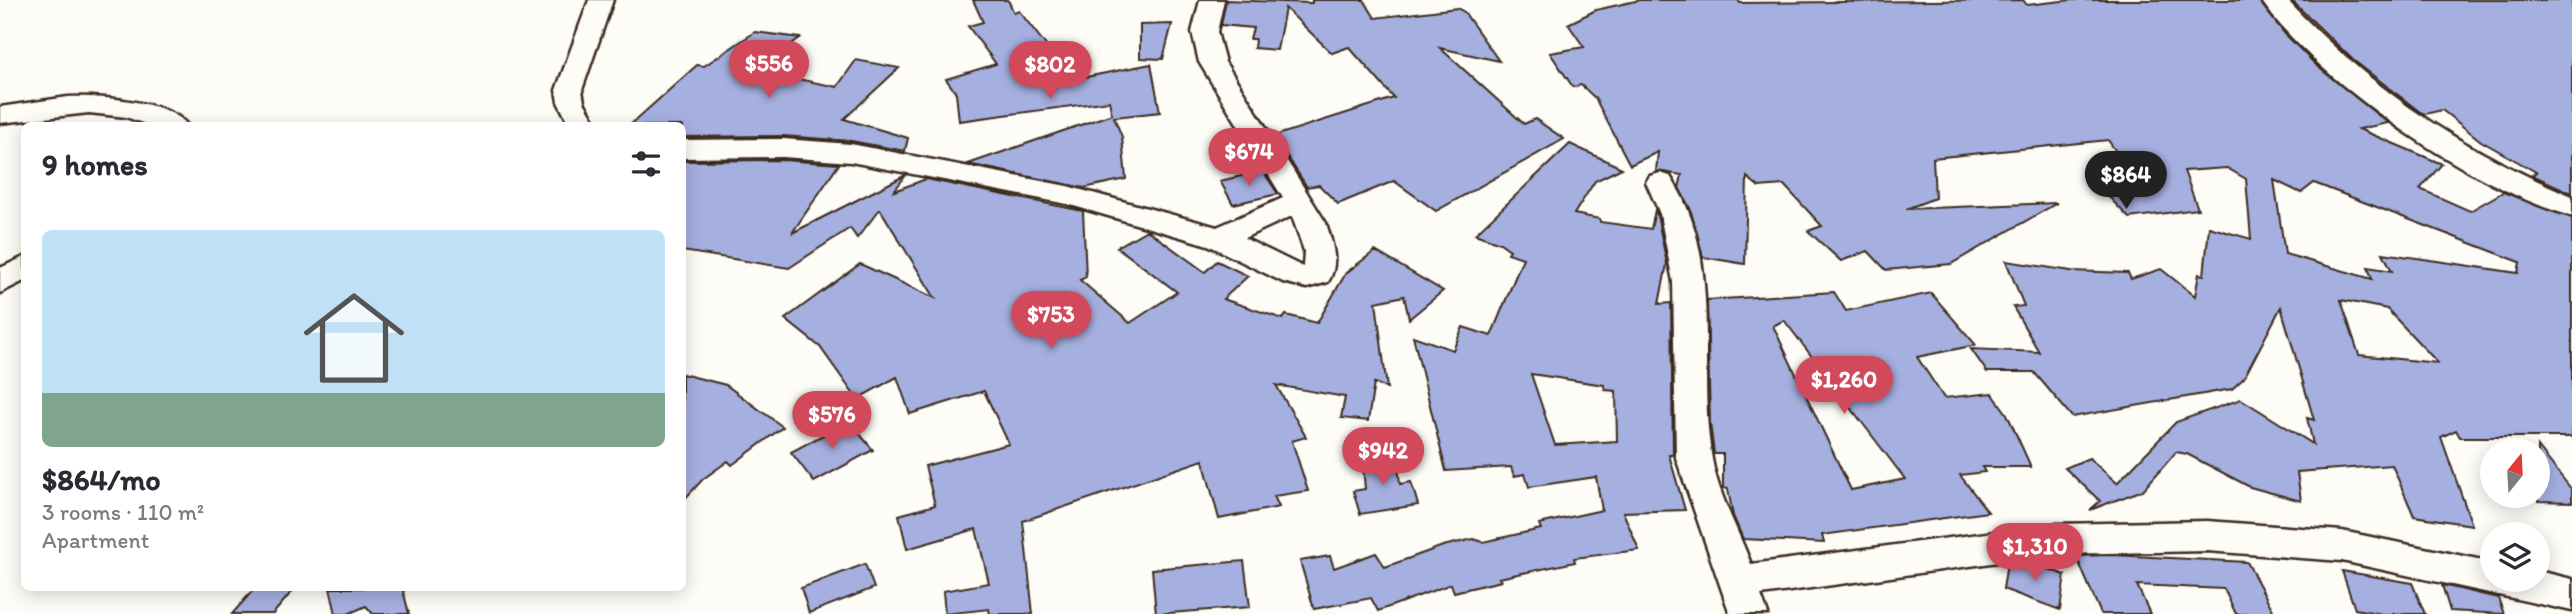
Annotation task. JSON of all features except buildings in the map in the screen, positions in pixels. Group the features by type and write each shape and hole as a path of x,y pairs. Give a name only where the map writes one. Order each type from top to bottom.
{"street":[{"path":"582,122 570,102 569,90 601,0"},
{"path":"686,149 783,148 851,153 1067,195 1219,238 1294,275 1307,278 1317,275 1321,268 1317,237 1213,65 1205,39 1205,20 1212,0"},
{"path":"2273,0 2345,74 2421,134 2469,162 2572,207"},
{"path":"0,115 51,106 103,104 148,113 166,122"},
{"path":"1660,182 1675,208 1684,241 1689,279 1689,389 1695,461 1744,598 2056,539 2207,536 2342,545 2480,575"},
{"path":"1219,238 1298,202"},
{"path":"0,282 21,269"},
{"path":"2550,590 2572,595"}]}
